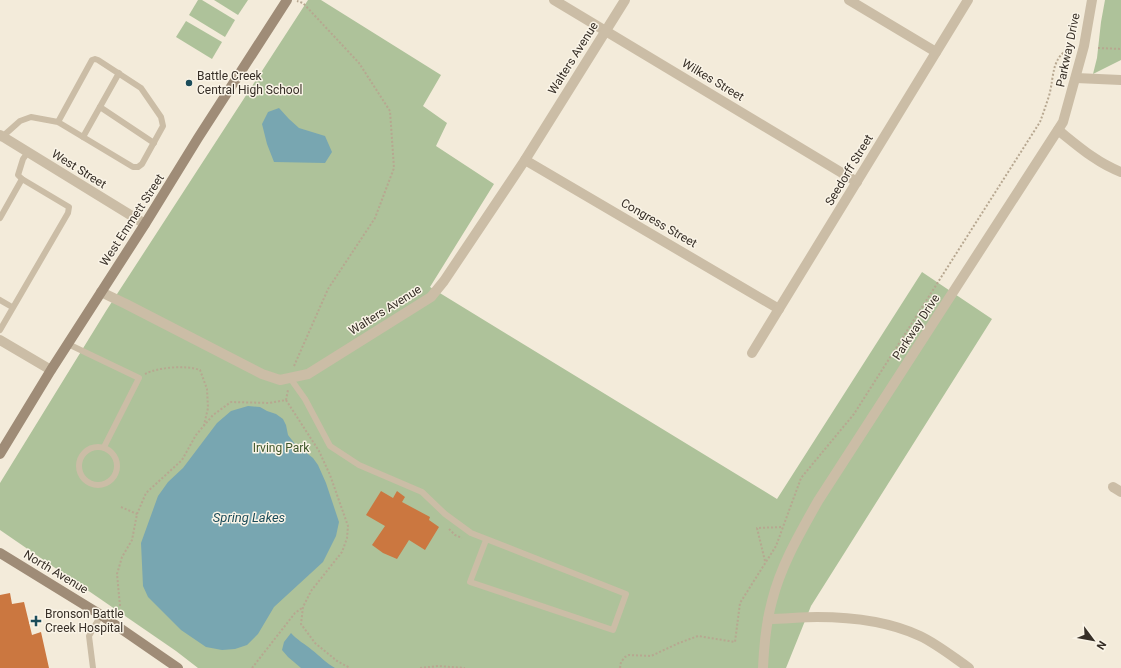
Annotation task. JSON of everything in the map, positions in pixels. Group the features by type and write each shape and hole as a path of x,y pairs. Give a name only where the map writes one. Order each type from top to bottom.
{"street":[{"name":"West Emmett Street","path":"2,448 287,0"},
{"name":"Wilkes Street","path":"554,0 857,182"},
{"name":"Walters Avenue","path":"101,292 262,374 280,380 308,374 431,297 444,281 525,160 625,0"},
{"path":"849,0 936,52"},
{"name":"Seedorff Street","path":"752,353 968,0"},
{"name":"Parkway Drive","path":"763,668 768,619 772,600 781,573 795,541 818,501 1063,122 1084,46 1092,0"},
{"path":"1076,78 1121,80"},
{"path":"1058,130 1090,155 1110,168 1121,172"},
{"name":"West Street","path":"1,137 145,224"},
{"name":"Congress Street","path":"525,160 779,309"},
{"path":"0,340 51,370"},
{"name":"North Avenue","path":"0,553 101,615 178,668"},
{"path":"768,619 843,617 897,627 920,636 969,668"}],"lane":[{"path":"1,137 20,121 30,117 58,122 134,167 138,167 142,164 163,126 161,117 141,88 95,59 92,60 58,122"},
{"path":"83,136 119,73"},
{"path":"100,107 154,143"},
{"path":"0,330 68,213 69,208 18,175 23,159 28,152"},
{"path":"0,218 22,179"},
{"path":"0,300 12,307"},
{"path":"68,344 139,378 104,447"},
{"path":"290,378 305,399 330,446 359,465 422,492 450,518 470,533 626,594 613,630 470,582 486,540"},
{"path":"104,447 109,450 116,459 116,472 113,478 108,482 96,485 84,479 79,467 80,460 86,451 92,448 104,447"},
{"path":"93,668 89,636 101,615"}],"path":[{"path":"295,0 303,3 359,63 390,111 394,168 375,218 328,289 296,360 290,378 286,400 319,450 330,475 348,526 347,538 342,552 311,591 303,607 301,624 315,643 337,661 350,668"},
{"path":"620,668 621,662 629,655 651,656 698,636 735,642 740,603 776,546 801,478 854,414 1040,122 1049,95 1055,66 1061,53 1072,46 1078,45"},
{"path":"1098,48 1121,49"},
{"path":"139,378 152,370 193,367 200,370 207,389 208,408 204,426"},
{"path":"120,606 117,574 122,557 132,540 137,514 146,494 182,460 196,435 213,415 231,402 269,403 286,400"},
{"path":"314,444 320,447"},
{"path":"121,507 137,514"},
{"path":"446,526 455,535 462,538"},
{"path":"766,562 757,528 783,527"},
{"path":"252,668 295,613 303,607"},
{"path":"420,668 438,666 465,668"}],"green space":[{"path":"198,0 202,0 235,20 225,37 189,15"},
{"path":"214,0 248,0 238,15"},
{"name":"Irving Park","path":"308,0 321,0 441,75 423,106 447,123 436,146 494,184 430,287 777,499 922,272 992,319 811,606 786,668 198,668 176,651 0,530 0,483 106,311"},
{"path":"1105,0 1121,0 1121,60 1093,74 1097,58"},
{"path":"186,21 222,42 212,59 176,37"}],"water":[{"path":"279,108 299,128 325,136 332,152 325,163 274,162 267,144 262,124 268,112"},
{"name":"Spring Lakes","path":"248,406 260,407 283,419 288,435 295,444 313,458 318,465 326,483 339,522 336,536 323,562 274,607 258,634 247,645 235,649 222,650 206,647 181,630 148,597 143,586 141,543 158,496 168,482 183,468 217,423 231,411"},
{"path":"291,633 335,668 301,668 282,650 284,642"}],"building":[{"path":"381,491 393,498 397,491 405,497 402,502 430,517 429,520 439,527 425,550 409,540 397,559 383,553 372,545 385,526 366,515"},
{"name":"Bronson Battle Creek Hospital","path":"10,593 12,604 24,602 32,635 41,632 49,668 0,668 0,595"}],"place":[{"name":"Battle Creek Central High School","path":"189,83"},
{"name":"Bronson Battle Creek Hospital","path":"36,621"}]}
